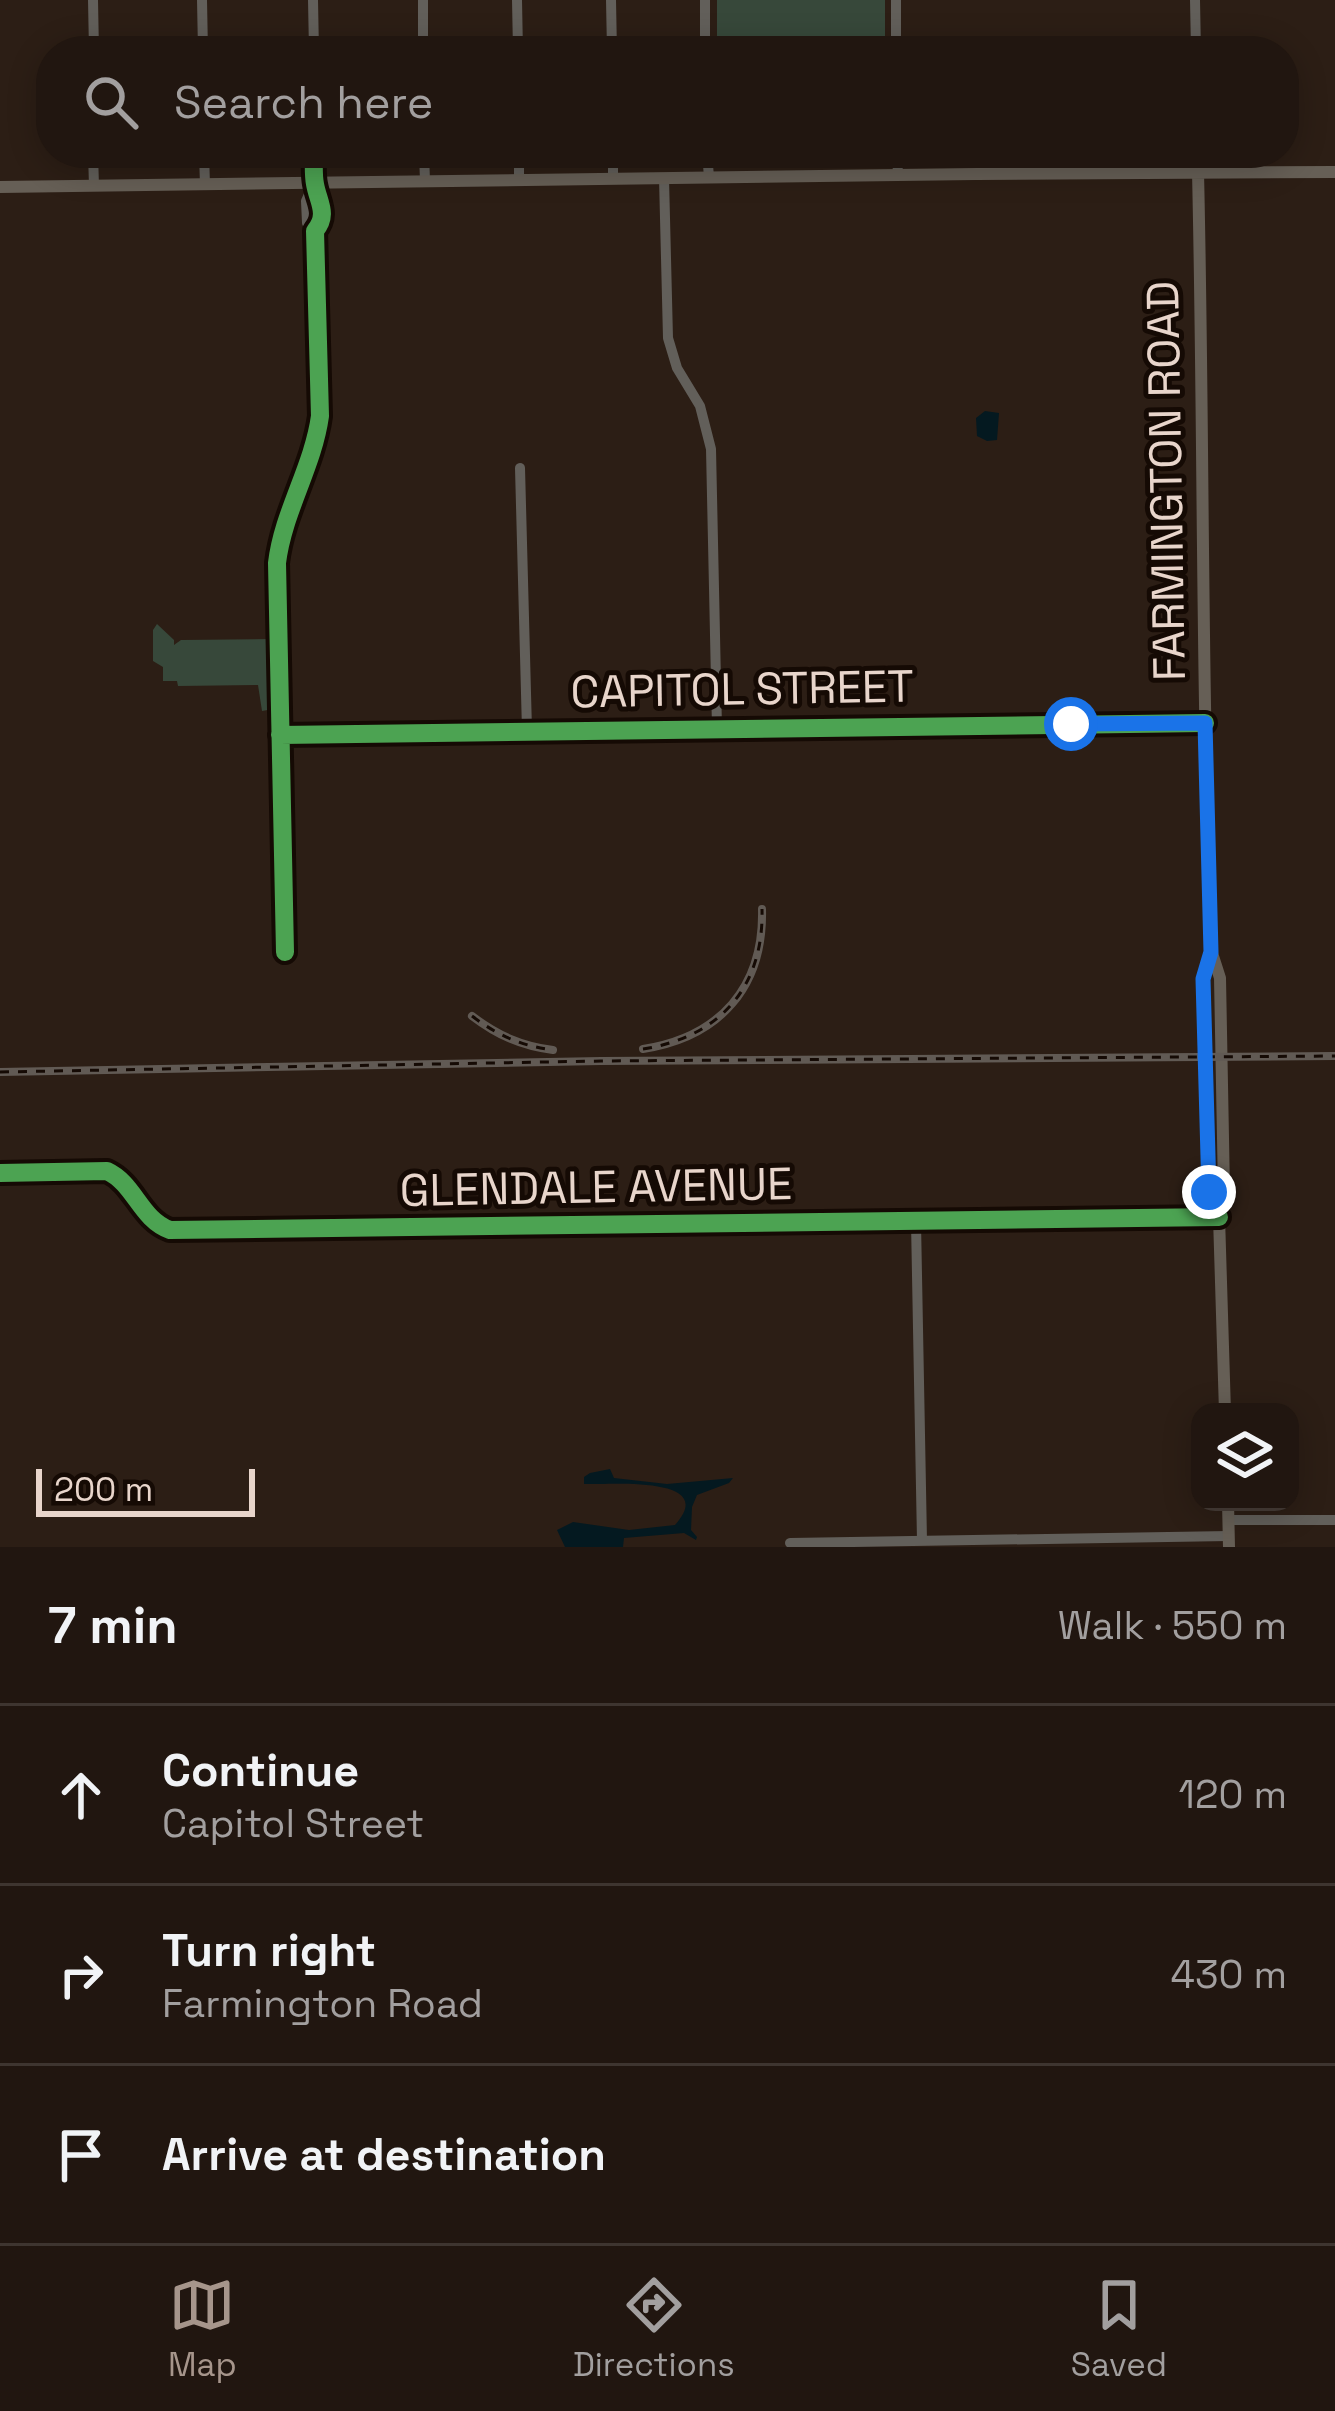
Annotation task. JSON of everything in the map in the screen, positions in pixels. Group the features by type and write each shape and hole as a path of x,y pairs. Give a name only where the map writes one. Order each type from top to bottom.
{"main road":[{"name":"FARMINGTON ROAD","path":"1198,172 1211,952 1203,979 1209,1192 1219,1217 1225,1403"},
{"path":"0,188 1335,172"},
{"path":"1228,1511 1229,1542"}],"street":[{"path":"93,0 94,36"},
{"path":"202,0 203,36"},
{"path":"314,0 314,36"},
{"path":"423,0 423,36"},
{"path":"517,0 518,36"},
{"path":"611,0 612,36"},
{"path":"705,0 705,36"},
{"path":"896,0 896,36"},
{"path":"1195,0 1196,36"},
{"path":"93,168 94,186"},
{"path":"205,168 205,184"},
{"path":"285,952 277,563 320,416 315,231 307,224 306,201 314,168"},
{"path":"425,168 425,181"},
{"path":"519,168 519,180"},
{"path":"614,168 614,178"},
{"path":"708,168 709,177"},
{"path":"898,168 898,175"},
{"path":"664,178 668,338 677,368 700,406 711,449 717,728"},
{"path":"520,468 527,730"},
{"name":"CAPITOL STREET","path":"280,735 1205,723"},
{"name":"GLENDALE AVENUE","path":"0,1173 107,1171 121,1179 156,1224 170,1230 1219,1217"},
{"path":"916,1222 922,1541"},
{"path":"1228,1520 1335,1520"},
{"path":"790,1544 1229,1542"}],"green space":[{"path":"717,0 885,0 885,36 717,36"},
{"path":"157,624 174,645 181,640 272,639 273,709 262,711 258,685 178,686 177,681 163,681 163,667 153,661"}],"water":[{"path":"985,411 999,413 997,440 977,436 976,418"},
{"path":"610,1469 614,1478 667,1484 733,1478 697,1495 691,1530 696,1540 684,1533 624,1538 623,1547 565,1547 557,1530 573,1522 629,1530 675,1525 685,1509 683,1497 672,1490 584,1484 590,1473"}],"railway":[{"path":"643,1049 694,1033 732,1004 755,962 762,909"},
{"path":"472,1016 510,1039 553,1050"},
{"path":"0,1072 601,1061 1335,1056"}],"cycle path":[{"path":"285,952 277,563 320,416 315,231 322,213 314,168"},
{"path":"280,735 1205,723"},
{"path":"0,1173 107,1171 151,1218 170,1230 1219,1217"}],"route":[{"path":"1071,724 1205,723 1211,952 1203,979 1209,1192"}]}
